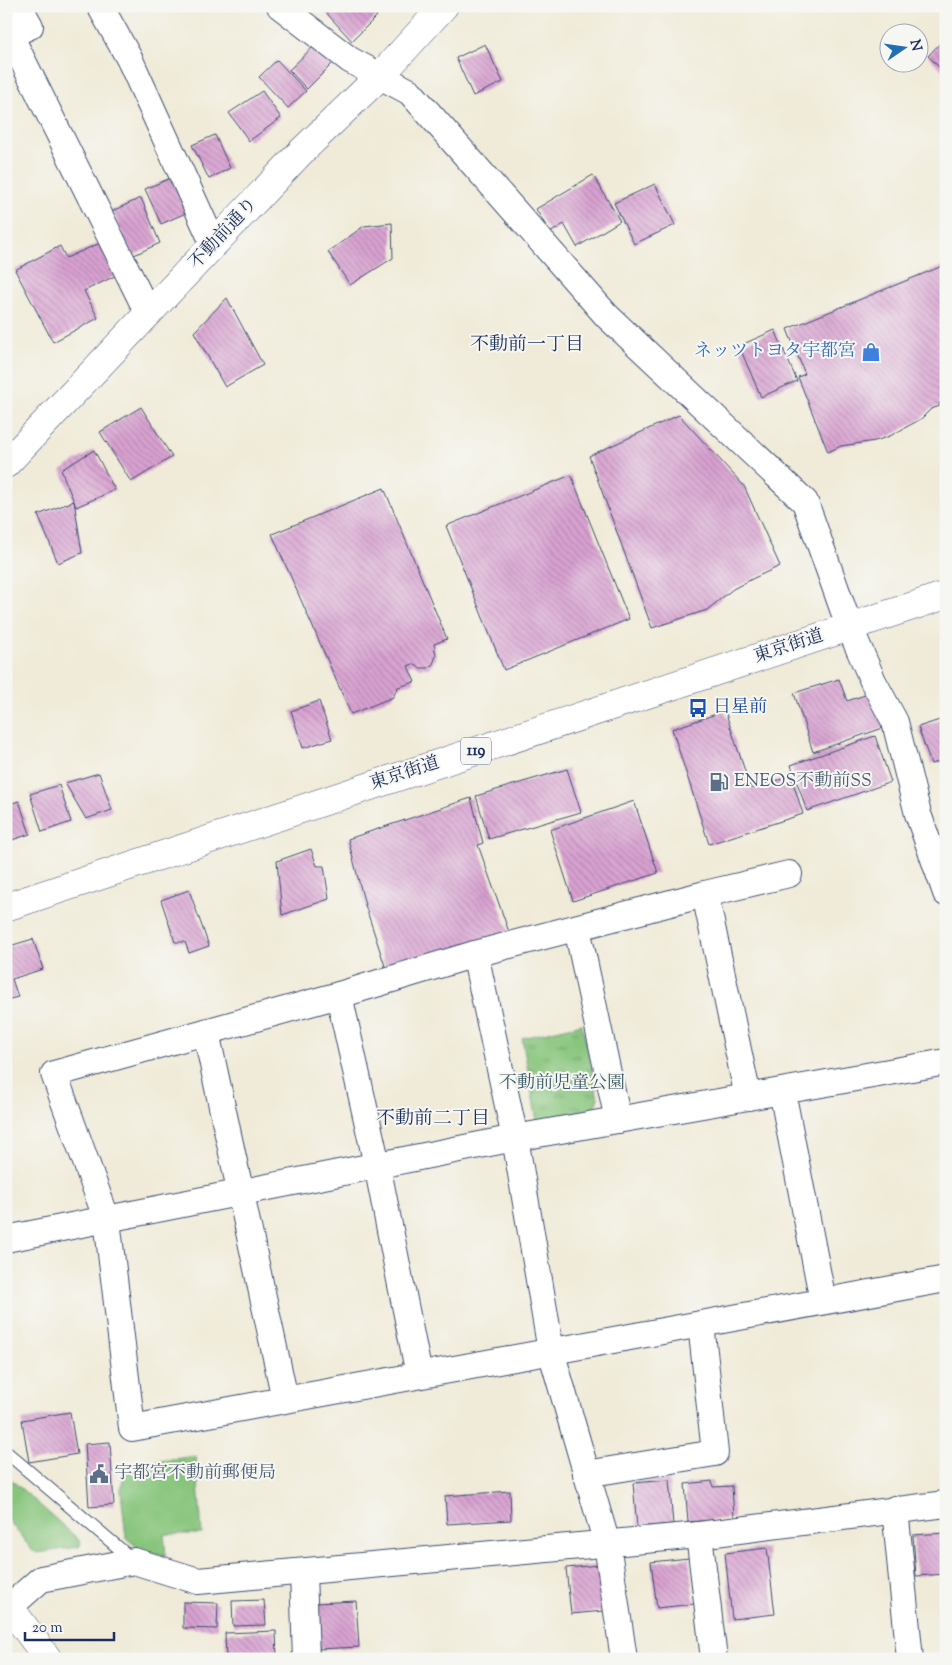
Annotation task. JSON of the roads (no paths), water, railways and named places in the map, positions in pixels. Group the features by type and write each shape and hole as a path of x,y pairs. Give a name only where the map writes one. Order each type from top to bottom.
{"main road":[{"name":"不動前通り","path":"6,464 301,152 380,76 444,6"},
{"name":"東京街道","path":"6,907 946,595"},
{"path":"8,1607 48,1659"}],"street":[{"path":"19,6 30,26 10,35 148,313"},
{"path":"100,6 130,60 214,245"},
{"path":"280,6 350,60 410,92 607,316 805,502 849,626 873,681 895,722 918,814 946,893"},
{"path":"788,874 475,954 338,995 54,1074 107,1220 132,1428 946,1279"},
{"path":"705,894 748,1097"},
{"path":"577,928 618,1120"},
{"path":"475,954 515,1138 551,1351 607,1544 624,1659"},
{"path":"338,995 378,1166 419,1375"},
{"path":"206,1032 285,1399"},
{"path":"6,1239 515,1138 946,1062"},
{"path":"782,1091 823,1301"},
{"path":"586,1474 715,1453 701,1324"},
{"path":"8,1607 41,1579 134,1560 198,1581 699,1535 946,1504"},
{"path":"895,1509 910,1659"},
{"path":"699,1535 714,1659"},
{"path":"303,1572 306,1659"}],"lane":[{"path":"6,1452 134,1560"}],"place":[{"name":"ネッツトヨタ宇都宮","path":"871,352"},
{"name":"日星前","path":"698,708"},
{"name":"ENEOS不動前SS","path":"719,782"},
{"name":"宇都宮不動前郵便局","path":"99,1474"}],"district":[{"name":"不動前一丁目","path":"527,345"},
{"name":"不動前二丁目","path":"433,1119"}],"park label":[{"name":"不動前児童公園","path":"562,1084"}]}
